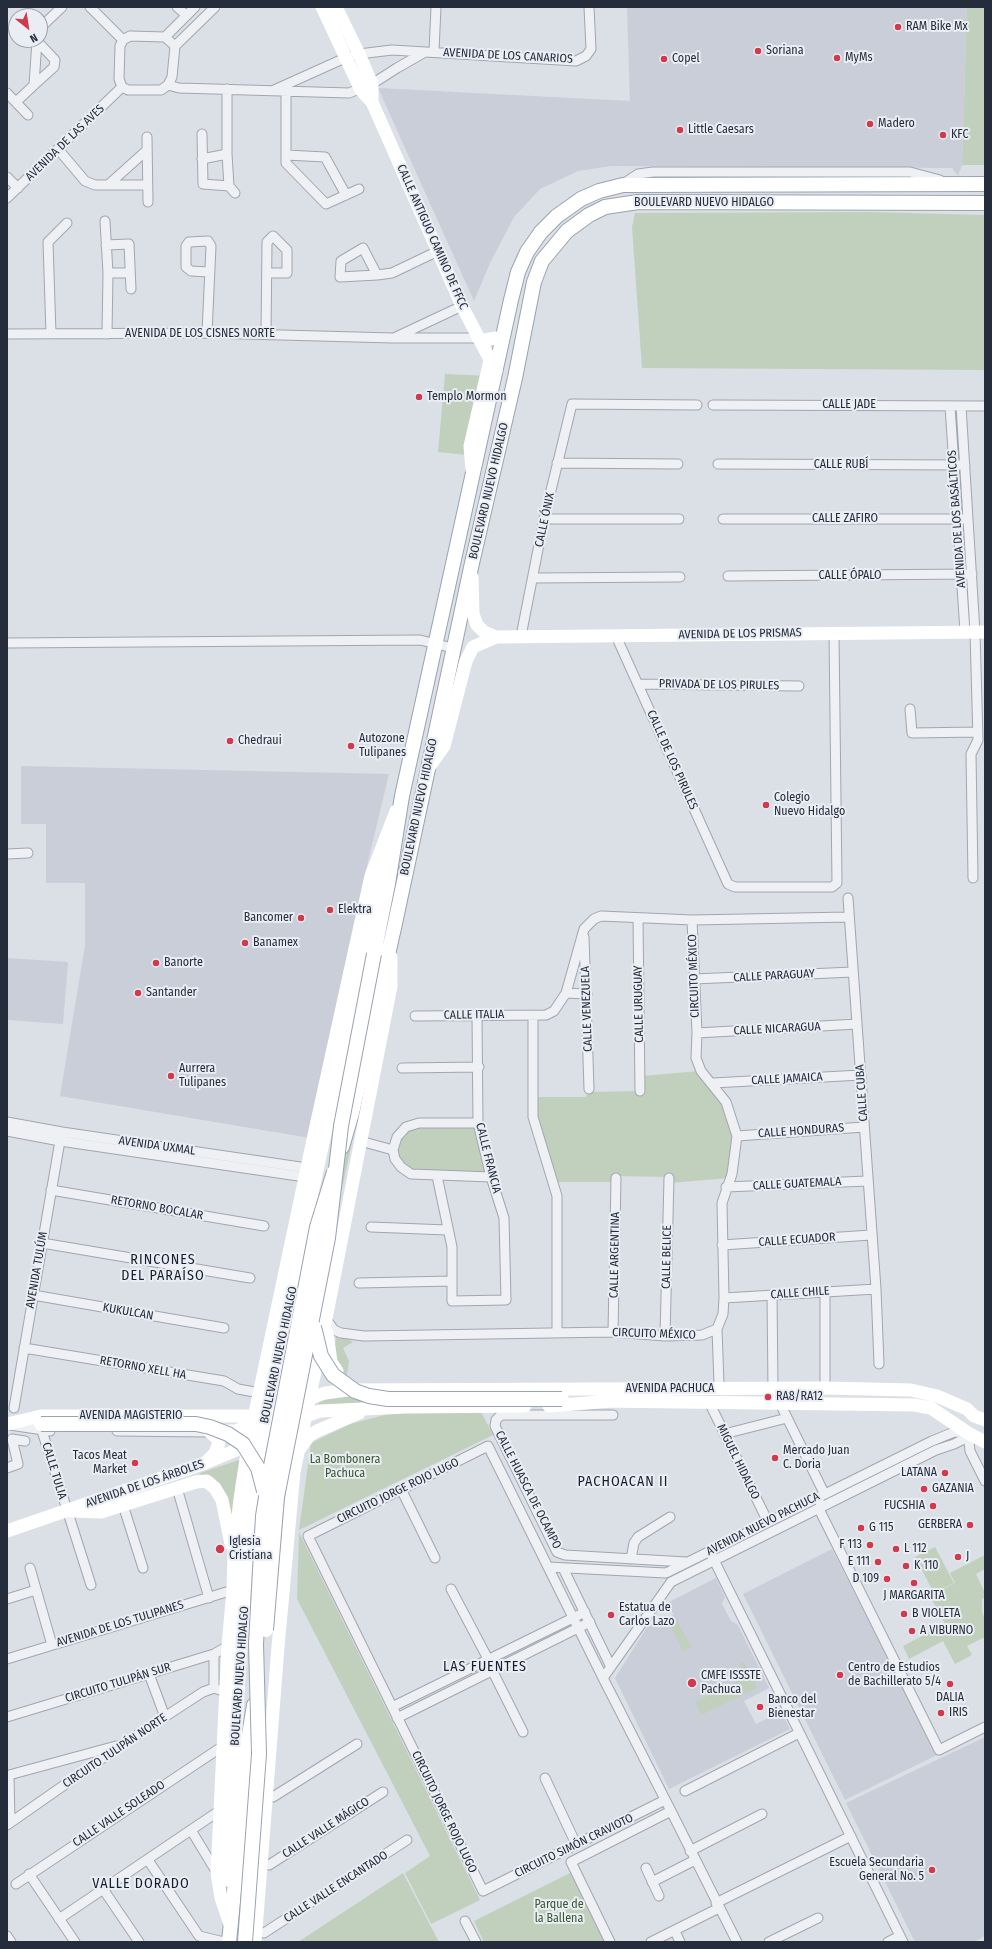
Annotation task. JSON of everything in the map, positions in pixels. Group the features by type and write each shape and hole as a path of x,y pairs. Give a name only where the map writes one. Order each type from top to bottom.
{"main road":[{"name":"CALLE ANTIGUO CAMINO DE FFCC","path":"322,7 345,58 366,87"},
{"name":"CALLE ANTIGUO CAMINO DE FFCC","path":"336,7 359,54 366,87 372,102 462,306 478,338 490,370"},
{"name":"BOULEVARD NUEVO HIDALGO","path":"230,1924 230,1828 248,1527 261,1438 261,1416 271,1364 305,1225 379,884 402,796 473,476 490,370 518,272 527,252 541,232 557,216 581,199 599,191 623,185 827,180 985,184"},
{"name":"BOULEVARD NUEVO HIDALGO","path":"245,1942 259,1754 256,1638 265,1499 316,1227 349,1125 391,941 427,770 440,742 458,665 458,656 454,648 472,563 515,378 534,282 542,261 567,231 589,215 605,207 638,202 985,203"},
{"path":"490,370 502,314 511,300"},
{"path":"478,338 484,340 496,338"},
{"path":"478,338 490,370 500,388 501,405 496,436 495,461"},
{"path":"472,563 472,614 477,625 484,632 496,637"},
{"name":"AVENIDA DE LOS PRISMAS","path":"427,770 444,746 466,661 473,647 496,637 975,632"},
{"name":"BOULEVARD NUEVO HIDALGO","path":"261,1939 272,1724 294,1472 309,1399 320,1318 340,1126 388,884 402,796"},
{"path":"226,1416 244,1412 250,1408 260,1393 271,1364 301,1194 371,876 402,796"},
{"name":"BOULEVARD NUEVO HIDALGO","path":"229,1942 240,1832 245,1754 264,1651 277,1497 320,1318 360,1141 391,986 391,941"},
{"path":"301,1194 305,1225"},
{"path":"320,1318 331,1362 344,1378 370,1390"},
{"path":"320,1318 317,1345 326,1365 343,1384 355,1391 369,1396 388,1399 562,1399 611,1401"},
{"path":"271,1364 289,1406 296,1412 306,1415"},
{"name":"AVENIDA PACHUCA","path":"309,1399 338,1391 370,1390 825,1388 911,1390 937,1396 967,1409"},
{"path":"230,1924 221,1898 217,1873 222,1746 220,1690 228,1646 233,1590 234,1550 248,1446 261,1416 260,1393"},
{"path":"210,1432 236,1431 248,1426 261,1416 309,1399"},
{"path":"279,1429 306,1415 320,1411 407,1407 562,1406 611,1401"},
{"name":"AVENIDA PACHUCA","path":"611,1401 780,1402 914,1405 931,1408 968,1433"},
{"path":"967,1409 985,1411"},
{"path":"967,1409 974,1416 985,1420"},
{"path":"967,1409 968,1433"},
{"path":"298,1453 309,1436 350,1416 367,1410"},
{"name":"AVENIDA MAGISTERIO","path":"7,1424 41,1416 261,1416"},
{"path":"261,1416 275,1422 279,1429 294,1472"},
{"path":"7,1424 42,1427 196,1424 220,1430 236,1439 250,1453 261,1477 265,1499"},
{"name":"AVENIDA DE LOS ÁRBOLES","path":"7,1531 205,1463 248,1446 279,1429"},
{"path":"205,1463 218,1448 218,1439 210,1432"},
{"path":"968,1433 985,1433"},
{"path":"968,1433 985,1442"},
{"path":"66,1511 101,1512 202,1481 211,1484 222,1500 231,1544 234,1550"},
{"name":"BOULEVARD NUEVO HIDALGO","path":"261,1939 269,1865 276,1759 272,1724"}],"street":[{"path":"48,20 62,7"},
{"path":"90,7 123,40"},
{"path":"177,7 186,16"},
{"path":"195,7 165,36 130,36 123,40 120,46 119,79 122,87 128,90 161,90 168,85 172,77 174,46 215,7"},
{"path":"430,52 436,7"},
{"name":"AVENIDA DE LOS CANARIOS","path":"286,88 301,79 345,58 359,54 392,50 576,61 586,56 591,49 589,7"},
{"path":"165,36 174,46"},
{"path":"34,85 37,48"},
{"path":"16,102 54,67 55,60 44,48"},
{"path":"392,50 396,55 397,68"},
{"name":"AVENIDA DE LOS CANARIOS","path":"168,85 179,88 274,90 286,88 348,94 366,87 397,68 430,52"},
{"path":"301,79 302,85 306,91"},
{"name":"AVENIDA DE LAS AVES","path":"7,198 122,87"},
{"path":"286,88 286,163 326,204 359,189"},
{"path":"202,134 203,184 232,189 227,154 227,89"},
{"path":"7,93 28,115"},
{"path":"147,137 146,185 148,202"},
{"path":"58,149 85,181 96,185 146,185"},
{"path":"108,185 147,150"},
{"path":"202,159 227,154"},
{"path":"286,155 325,157 346,195"},
{"path":"7,177 18,188"},
{"path":"827,180 827,203"},
{"path":"104,221 108,273 107,334"},
{"path":"51,334 48,242 67,223"},
{"path":"106,245 129,244 131,289"},
{"path":"377,275 392,273 438,251"},
{"path":"207,333 209,272"},
{"path":"108,273 130,273"},
{"path":"266,334 267,273"},
{"name":"AVENIDA DE LOS CISNES NORTE","path":"393,338 462,306"},
{"path":"423,324 429,338"},
{"name":"AVENIDA DE LOS CISNES NORTE","path":"7,334 207,333 393,338 478,338"},
{"name":"CALLE ÓNIX","path":"521,636 544,519 572,404 697,405"},
{"name":"CALLE JADE","path":"713,405 985,406"},
{"name":"AVENIDA DE LOS BASÁLTICOS","path":"950,406 961,575 975,632"},
{"name":"AVENIDA DE LOS BASÁLTICOS","path":"961,406 975,632"},
{"path":"557,463 678,464"},
{"name":"CALLE RUBÍ","path":"718,464 965,465"},
{"path":"544,519 679,519"},
{"name":"CALLE ZAFIRO","path":"723,519 968,519"},
{"name":"CALLE ÓPALO","path":"728,576 972,574"},
{"path":"533,578 680,577"},
{"path":"973,878 971,754 978,740 975,632"},
{"name":"CALLE DE LOS PIRULES","path":"616,636 728,884 734,887 824,887 832,886 836,883 834,634"},
{"path":"7,643 420,640 454,648"},
{"name":"PRIVADA DE LOS PIRULES","path":"638,684 799,686"},
{"path":"910,709 912,733 978,732"},
{"path":"7,854 28,853"},
{"name":"CALLE CUBA","path":"848,898 867,1181 876,1289 879,1364"},
{"name":"CIRCUITO MÉXICO","path":"320,1318 334,1330 341,1333 364,1336 613,1332 665,1336 702,1335 717,1329 723,1314 724,1298 722,1203 726,1187 732,1174 737,1136 726,1102 700,1070 696,1058 692,920 601,916 594,919 584,929"},
{"path":"692,920 849,917"},
{"name":"CALLE URUGUAY","path":"638,918 640,1091"},
{"path":"557,1333 557,1196 533,1117 533,1015 546,1015 554,1011 566,993 584,929"},
{"name":"CALLE VENEZUELA","path":"584,929 587,994 588,1089"},
{"name":"CALLE PARAGUAY","path":"694,980 853,972"},
{"path":"566,993 587,994"},
{"name":"CALLE FRANCIA","path":"452,1281 452,1301 506,1300 504,1218 491,1177 478,1123 479,1067 477,1015"},
{"name":"CALLE ITALIA","path":"415,1016 533,1015"},
{"name":"CALLE NICARAGUA","path":"696,1033 857,1024"},
{"path":"402,1068 479,1067"},
{"name":"CALLE JAMAICA","path":"712,1084 861,1075"},
{"path":"478,1123 419,1123 406,1128 397,1137 393,1150 395,1159 401,1167 411,1174 491,1177"},
{"name":"AVENIDA UXMAL","path":"7,1125 61,1136 306,1173"},
{"name":"CALLE HONDURAS","path":"737,1136 864,1127"},
{"name":"AVENIDA TULÚM","path":"14,1408 61,1136"},
{"path":"360,1141 393,1150"},
{"path":"359,1283 452,1281 452,1247 447,1230 437,1176"},
{"name":"CALLE ARGENTINA","path":"613,1332 616,1178"},
{"name":"CALLE BELICE","path":"665,1336 669,1178"},
{"name":"CALLE GUATEMALA","path":"726,1187 867,1181"},
{"name":"RETORNO BOCALAR","path":"51,1190 264,1226"},
{"path":"371,1227 447,1230"},
{"name":"CALLE ECUADOR","path":"722,1245 871,1235"},
{"path":"42,1243 250,1278"},
{"name":"CALLE CHILE","path":"724,1298 876,1289"},
{"path":"825,1291 825,1388"},
{"name":"KUKULCAN","path":"33,1295 224,1328"},
{"path":"772,1295 773,1389 824,1494 819,1509 939,1750 985,1727"},
{"path":"717,1329 719,1384"},
{"name":"RETORNO XELL HA","path":"24,1348 224,1382 238,1389 260,1393"},
{"name":"MIGUEL HIDALGO","path":"709,1402 768,1522"},
{"name":"CALLE HUASCA DE OCAMPO","path":"613,1415 501,1415 496,1420 495,1426 557,1552 565,1555 660,1562 687,1562"},
{"path":"724,1434 787,1418"},
{"name":"AVENIDA MAGISTERIO","path":"42,1427 210,1432"},
{"name":"CALLE TULIA","path":"42,1427 66,1511 91,1585"},
{"name":"AVENIDA NUEVO PACHUCA","path":"603,1678 671,1582 936,1450 964,1440 968,1433 954,1432 943,1436 666,1573"},
{"path":"968,1433 970,1451 985,1481"},
{"path":"7,1468 18,1464 12,1439 25,1441"},
{"name":"CIRCUITO JORGE ROJO LUGO","path":"483,1891 308,1536 488,1446 603,1678 737,1942"},
{"path":"177,1488 209,1598"},
{"path":"401,1489 435,1558"},
{"path":"124,1505 143,1568"},
{"path":"631,1559 634,1543 638,1537 670,1517"},
{"path":"709,1551 902,1939 888,1942"},
{"path":"660,1562 671,1582"},
{"path":"548,1567 666,1573"},
{"path":"30,1568 52,1645"},
{"path":"563,1568 612,1667"},
{"path":"451,1589 488,1659"},
{"path":"7,1599 36,1590"},
{"name":"AVENIDA DE LOS TULIPANES","path":"7,1659 233,1590"},
{"path":"392,1707 585,1612"},
{"path":"397,1718 590,1622"},
{"path":"537,1635 542,1646"},
{"name":"CIRCUITO TULIPÁN SUR","path":"7,1717 214,1654 228,1646"},
{"name":"BOULEVARD NUEVO HIDALGO","path":"214,1654 220,1690"},
{"path":"492,1670 523,1732"},
{"path":"149,1674 165,1718"},
{"path":"437,1684 443,1695"},
{"name":"CIRCUITO TULIPÁN NORTE","path":"9,1824 123,1744 203,1692 220,1690"},
{"path":"685,1791 800,1733"},
{"path":"9,1824 9,1775 123,1744"},
{"path":"273,1797 356,1744"},
{"name":"CALLE VALLE SOLEADO","path":"16,1884 222,1746"},
{"path":"545,1778 576,1844"},
{"name":"CALLE VALLE MÁGICO","path":"269,1865 383,1792"},
{"name":"CIRCUITO SIMÓN CRAVIOTO","path":"483,1891 665,1800"},
{"path":"59,1920 219,1811"},
{"name":"CIRCUITO SIMÓN CRAVIOTO","path":"610,1942 570,1862 671,1811"},
{"path":"690,1850 762,1814"},
{"path":"191,1830 217,1873"},
{"path":"651,1942 675,1931 718,1905 851,1836"},
{"name":"CALLE VALLE ENCANTADO","path":"261,1939 407,1840"},
{"path":"148,1860 199,1936 224,1942"},
{"path":"652,1882 695,1860"},
{"path":"646,1868 659,1896"},
{"path":"29,1874 75,1942"},
{"path":"103,1889 139,1942"},
{"path":"769,1942 818,1918"},
{"path":"465,1921 476,1942"},
{"path":"675,1931 680,1942"},
{"path":"7,1936 11,1942"}],"shaded area":[{"path":"627,7 967,7 962,165 958,176 952,168 611,166 578,171 540,189 514,217 490,263 474,301 378,88 630,101"},
{"path":"21,766 389,774 364,878 316,1139 60,1096 85,945 85,883 46,883 46,824 21,824"},
{"path":"7,958 68,962 63,1024 7,1020"},
{"name":"Centro de Estudios de Bachillerato 5/4","path":"832,1549 937,1755 845,1800 743,1594"},
{"name":"CMFE ISSSTE Pachuca","path":"716,1578 725,1597 722,1604 731,1621 738,1625 769,1688 744,1701 756,1724 781,1712 790,1729 669,1789 615,1678 649,1624 653,1625 674,1615 667,1603"},
{"name":"Escuela Secundaria General No. 5","path":"985,1737 985,1936 974,1942 915,1942 846,1803"}],"green space":[{"path":"967,7 985,7 985,165 962,165"},
{"path":"866,212 985,215 985,370 642,368 632,227 635,213"},
{"path":"445,374 490,376 477,456 438,452"},
{"path":"699,1071 726,1102 736,1136 729,1178 670,1183 669,1177 615,1176 614,1182 556,1182 536,1135 533,1097 586,1097 587,1092 641,1091 642,1076"},
{"path":"357,1119 338,1207 343,1154"},
{"path":"478,1123 491,1177 411,1174 395,1159 397,1137 406,1127"},
{"path":"336,1337 346,1338 353,1342 343,1348 349,1361 347,1375 342,1372 334,1352"},
{"path":"347,1395 391,1405 318,1405 319,1401"},
{"name":"La Bombonera Pachuca","path":"404,1410 480,1410 493,1435 299,1530 311,1443 350,1424"},
{"path":"239,1460 232,1532 228,1500 225,1493 215,1479 210,1475 201,1475 200,1473"},
{"path":"299,1532 480,1900 431,1924 405,1873 430,1856 297,1599"},
{"path":"935,1547 954,1583 934,1593 915,1557"},
{"path":"985,1555 985,1569 976,1574 985,1593 985,1597 982,1599 982,1612 985,1619 985,1637 967,1646 972,1655 955,1664 943,1641 909,1659 903,1646 945,1624 930,1596 955,1583 950,1573"},
{"path":"674,1615 691,1647 683,1651 667,1618"},
{"path":"744,1662 757,1688 701,1715 695,1702 746,1677 739,1664"},
{"name":"Parque de la Ballena","path":"574,1871 609,1942 484,1942 474,1921"},
{"path":"403,1873 439,1942 298,1942"}],"place":[{"name":"RAM Bike Mx","path":"898,27"},
{"name":"Soriana","path":"758,51"},
{"name":"MyMs","path":"837,58"},
{"name":"Copel","path":"664,59"},
{"name":"Madero","path":"870,124"},
{"name":"Little Caesars","path":"680,130"},
{"name":"KFC","path":"943,135"},
{"name":"Templo Mormon","path":"419,397"},
{"name":"Chedraui","path":"230,741"},
{"name":"Autozone Tulipanes","path":"351,746"},
{"name":"Colegio Nuevo Hidalgo","path":"766,805"},
{"name":"Elektra","path":"330,910"},
{"name":"Bancomer","path":"301,918"},
{"name":"Banamex","path":"245,943"},
{"name":"Banorte","path":"156,963"},
{"name":"Santander","path":"138,993"},
{"name":"Aurrera Tulipanes","path":"171,1076"},
{"name":"RA8/RA12","path":"768,1397"},
{"name":"Mercado Juan C. Doria","path":"775,1458"},
{"name":"Tacos Meat Market","path":"135,1463"},
{"name":"LATANA","path":"945,1473"},
{"name":"GAZANIA","path":"924,1489"},
{"name":"FUCSHIA","path":"933,1506"},
{"name":"GERBERA","path":"970,1525"},
{"name":"G 115","path":"861,1528"},
{"name":"F 113","path":"870,1545"},
{"name":"Iglesia Cristiana","path":"220,1549"},
{"name":"L 112","path":"896,1549"},
{"name":"J","path":"958,1557"},
{"name":"E 111","path":"878,1562"},
{"name":"K 110","path":"906,1566"},
{"name":"D 109","path":"887,1579"},
{"name":"J MARGARITA","path":"914,1583"},
{"name":"B VIOLETA","path":"904,1614"},
{"name":"Estatua de Carlos Lazo","path":"611,1615"},
{"name":"A VIBURNO","path":"912,1631"},
{"name":"Centro de Estudios de Bachillerato 5/4","path":"840,1675"},
{"name":"CMFE ISSSTE Pachuca","path":"692,1683"},
{"name":"DALIA","path":"950,1684"},
{"name":"Banco del Bienestar","path":"760,1707"},
{"name":"IRIS","path":"941,1713"},
{"name":"Escuela Secundaria General No. 5","path":"932,1870"}],"district":[{"name":"RINCONES DEL PARAÍSO","path":"163,1268"},
{"name":"PACHOACAN II","path":"623,1482"},
{"name":"LAS FUENTES","path":"485,1667"},
{"name":"VALLE DORADO","path":"141,1884"}]}
